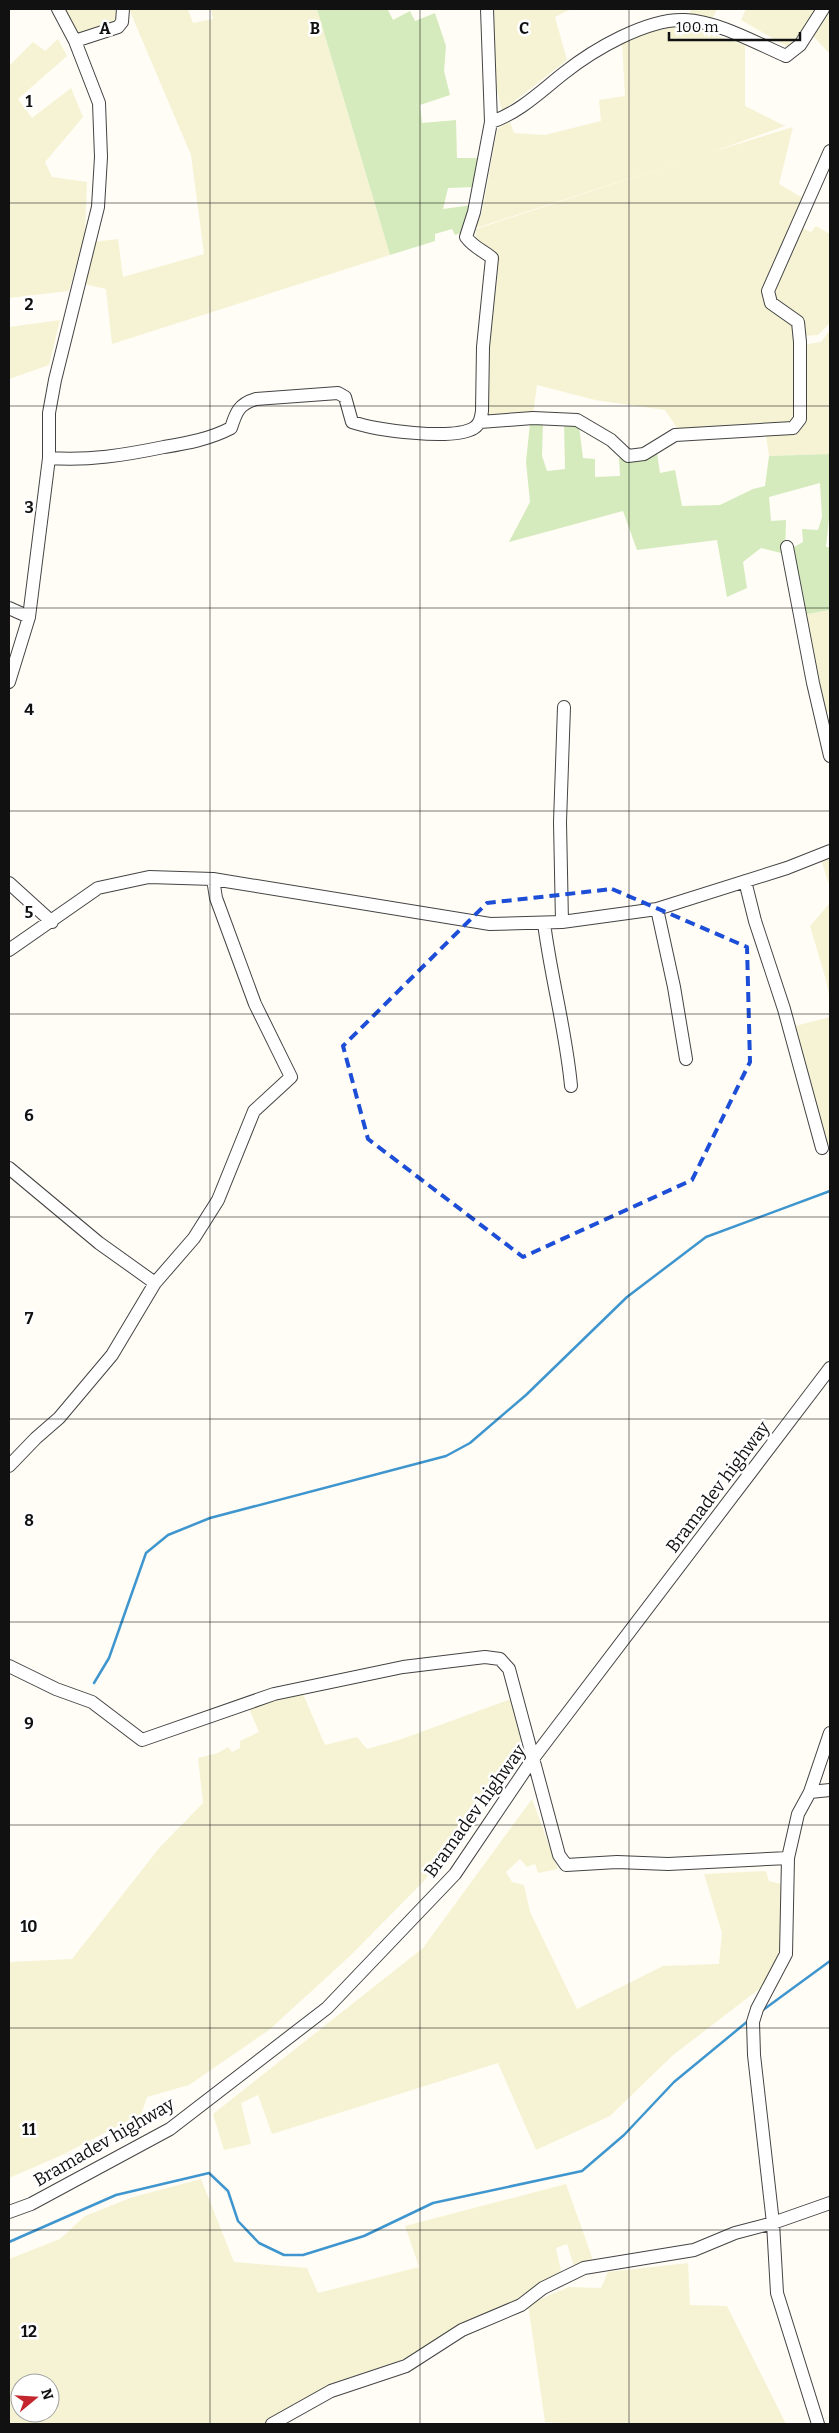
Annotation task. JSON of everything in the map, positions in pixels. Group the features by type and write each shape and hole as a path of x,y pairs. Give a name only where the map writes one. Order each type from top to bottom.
{"street":[{"path":"9,682 29,617 49,458 49,413 54,380 98,207 100,157 99,103 75,41 58,9"},
{"path":"75,41 118,27 122,22 123,9"},
{"path":"480,422 483,347 492,258 486,252 473,247 466,237 474,212 491,122 487,9"},
{"path":"491,122 522,106 574,66 632,32 658,24 685,20 712,26 786,56 800,46 823,9"},
{"path":"49,458 78,460 118,457 213,437 231,428 238,407 256,399 338,393 346,396 352,422 368,428 443,434 473,428 480,422 533,418 577,420 611,440 628,456 644,454 675,436 793,428 800,419 800,342 798,322 771,303 768,291 830,151"},
{"path":"787,547 813,683 830,756"},
{"path":"9,608 29,617"},
{"path":"562,922 560,822 564,707"},
{"path":"9,950 52,922 98,888 149,877 213,879 490,924 544,923 657,909 746,881 830,850"},
{"path":"9,1466 36,1438 59,1418 112,1355 155,1283 194,1238 218,1200 254,1111 291,1077 255,1004 216,898 213,879"},
{"path":"746,881 755,921 784,1009 822,1148"},
{"path":"9,883 52,922"},
{"path":"657,909 674,987 686,1059"},
{"path":"544,923 549,961 568,1049 571,1086"},
{"path":"9,1168 99,1243 155,1283"},
{"name":"Bramadev highway","path":"9,2212 31,2204 170,2129 327,2008 455,1874 532,1760 830,1368"},
{"path":"9,1666 56,1689 92,1702 142,1740 274,1694 403,1668 485,1657 500,1659 509,1669 559,1855 566,1866 617,1862 668,1864 788,1858"},
{"path":"818,2424 777,2293 773,2223 754,2055 753,2022 757,2009 786,1954 788,1858 798,1814 810,1792 830,1733"},
{"path":"810,1792 830,1790"},
{"path":"272,2424 331,2391 406,2366 462,2330 522,2305 543,2288 584,2268 694,2250 735,2233 773,2223 830,2203"}],"highlighted area":[{"path":"612,889 747,947 750,1062 692,1180 523,1257 368,1139 343,1046 487,903"}],"shaded area":[{"path":"63,9 119,9 120,21 77,38"},
{"path":"129,9 188,9 193,23 213,19 211,9 317,9 390,255 112,344 106,289 84,284 92,242 118,239 123,277 204,254 191,155"},
{"path":"493,9 571,9 555,17 567,60 502,111 496,85"},
{"path":"691,9 717,9 712,20 689,16"},
{"path":"746,9 815,9 791,49 741,20"},
{"path":"825,9 830,9 830,54 811,34"},
{"path":"682,25 745,45 745,106 785,126 712,152 793,127 779,184 806,200 763,291 795,323 797,418 792,426 679,431 665,410 595,400 537,385 533,414 489,417 486,364 497,280 498,255 494,250 475,244 476,229 696,157 476,228 482,212 497,130 509,119 514,133 545,135 601,121 599,100 625,96 622,43 651,31"},
{"path":"58,39 67,56 18,99 32,118 71,88 83,117 45,162 52,177 87,182 85,233 69,291 9,298 9,66 33,42 45,51"},
{"path":"816,226 830,234 830,323 818,335 803,336 771,301 782,262 800,227 811,232"},
{"path":"60,320 49,365 9,379 9,327"},
{"path":"830,330 830,454 769,456 766,434 802,428 802,345 821,342"},
{"path":"830,610 830,711 822,713 802,615"},
{"path":"830,856 830,887 821,860"},
{"path":"830,903 830,1000 810,926"},
{"path":"830,1017 830,1144 826,1145 791,1027"},
{"path":"303,1694 325,1745 357,1737 367,1749 402,1739 511,1699 521,1741 474,1815 423,1882 350,1956 269,2030 189,2085 147,2097 141,2114 62,2155 9,2178 9,1962 72,1959 160,1847 203,1803 198,1758 218,1753 228,1747 232,1752 240,1748 240,1741 259,1732 248,1706"},
{"path":"532,1799 558,1869 538,1873 535,1864 527,1867 520,1859 506,1872 512,1882 524,1885 530,1912 577,2009 663,1966 719,1964 722,1933 704,1874 766,1871 769,1881 784,1885 781,1955 763,1986 672,2056 610,2116 536,2150 498,2063 272,2134 258,2095 241,2103 251,2144 224,2150 213,2114 423,1948"},
{"path":"201,2179 234,2262 307,2268 318,2293 419,2267 405,2226 566,2184 593,2260 574,2266 567,2244 556,2248 562,2276 454,2331 388,2369 269,2424 9,2424 9,2259 60,2239 85,2216 133,2197"},
{"path":"688,2263 690,2305 727,2306 786,2424 583,2424 545,2422 528,2304 569,2287 601,2288 608,2272"}],"green space":[{"path":"317,9 390,9 388,10 393,20 410,11 415,21 435,13 446,46 444,71 450,95 420,105 422,123 456,120 457,158 480,158 477,187 448,188 443,209 472,205 463,232 455,235 452,229 435,234 435,241 390,255"},
{"path":"543,422 542,456 547,471 565,469 564,423 579,426 583,458 595,459 595,477 620,476 619,458 657,453 660,473 675,470 682,506 720,505 753,489 765,486 769,456 830,454 830,509 826,547 830,547 830,610 802,615 792,548 803,542 802,529 818,530 822,517 820,483 769,497 771,521 786,520 785,554 761,548 743,562 747,588 727,597 717,540 637,550 623,511 509,542 530,502 526,462 530,423"}],"waterway":[{"path":"94,1683 109,1658 146,1553 168,1535 210,1518 446,1456 470,1443 526,1395 627,1297 706,1237 830,1191"},
{"path":"763,2010 830,1961"},
{"path":"9,2242 116,2195 209,2173 228,2191 238,2221 259,2243 284,2255 303,2255 364,2236 433,2203 582,2171 624,2135 674,2082 748,2021"}]}
